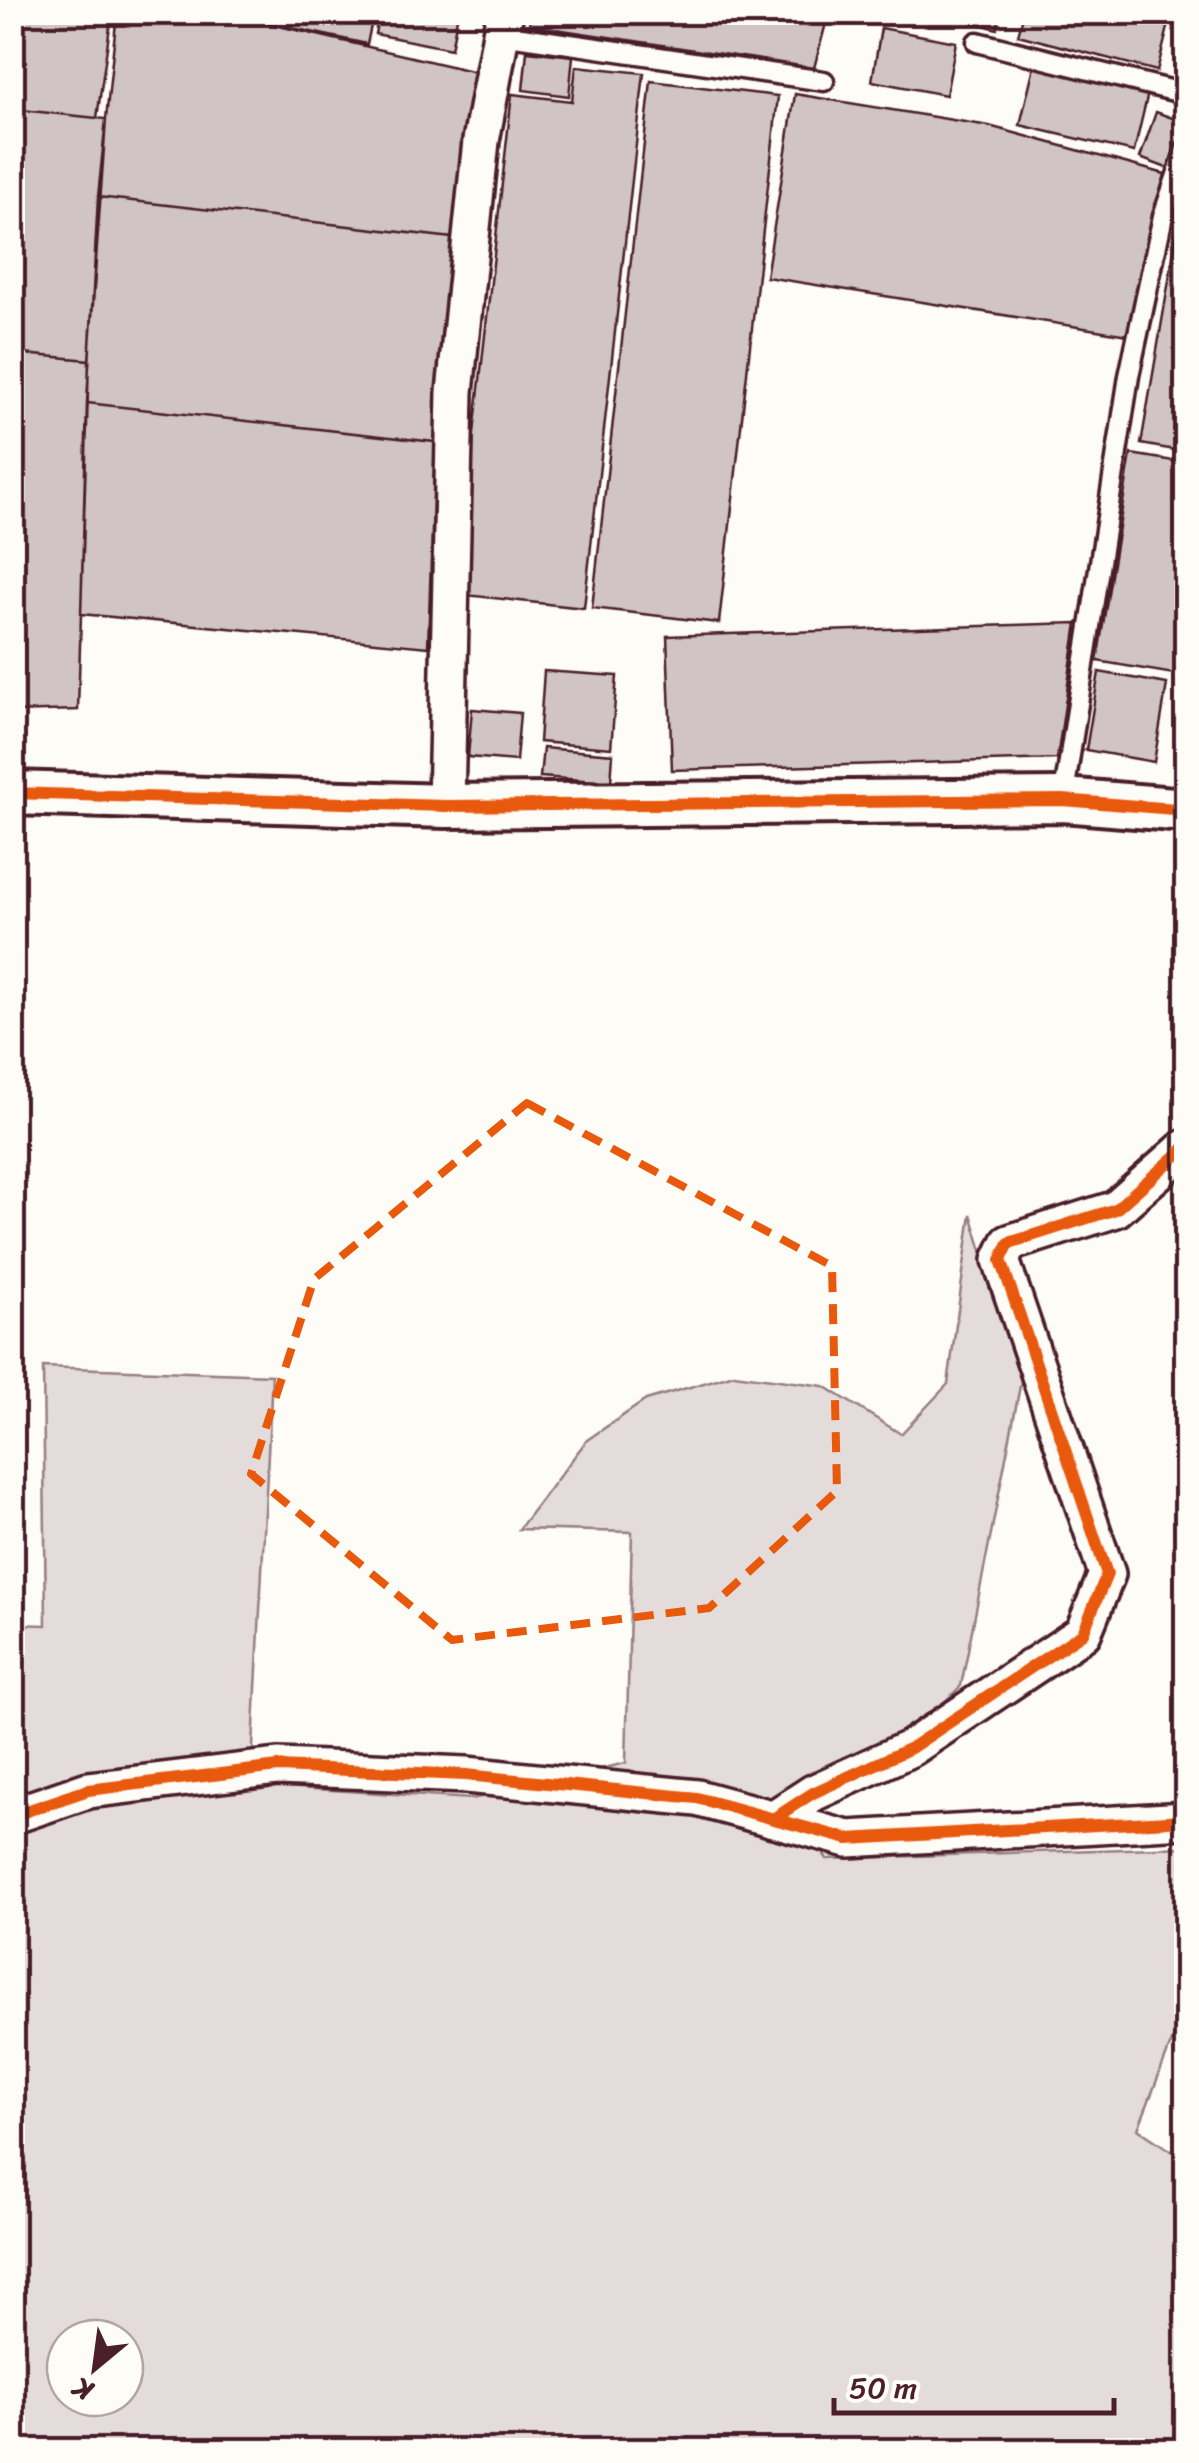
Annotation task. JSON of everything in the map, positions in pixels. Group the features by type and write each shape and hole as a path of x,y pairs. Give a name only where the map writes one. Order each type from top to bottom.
{"street":[{"path":"446,806 455,392 481,141 503,23"},
{"path":"12,794 446,806 1063,800 1186,810"},
{"path":"774,1818 814,1793 911,1748 1083,1633 1106,1574 1001,1260 1009,1244 1116,1208 1186,1147"},
{"path":"12,1816 88,1790 278,1767 466,1775 697,1798 848,1838 1103,1828 1186,1820"}],"lane":[{"path":"503,23 824,81"},
{"path":"977,42 1186,94"},
{"path":"1063,800 1129,376 1163,216 1186,150"}],"highlighted area":[{"path":"527,1103 832,1266 837,1491 709,1608 452,1640 251,1474 314,1279"}],"shaded area":[{"path":"971,1214 1021,1381 961,1686 906,1740 784,1796 827,1859 1186,1847 1186,2005 1138,2129 1180,2157 1186,2156 1186,2450 13,2450 12,1624 46,1625 43,1367 272,1375 253,1747 269,1786 472,1799 626,1763 632,1532 519,1529 587,1440 646,1400 734,1374 824,1386 901,1434 948,1384"}],"building":[{"path":"12,12 112,12 97,118 12,109"},
{"path":"117,12 218,12 476,72 453,238 98,197"},
{"path":"218,12 374,12 367,44"},
{"path":"379,12 458,13 451,49 375,34"},
{"path":"531,12 829,12 814,68 529,25"},
{"path":"935,12 1001,12 997,29"},
{"path":"1024,12 1172,12 1157,71 1018,35"},
{"path":"881,28 956,42 946,95 872,81"},
{"path":"527,51 573,56 569,96 523,90"},
{"path":"576,66 644,73 584,608 456,594 512,94 572,101"},
{"path":"1034,66 1148,93 1134,152 1020,125"},
{"path":"651,81 778,96 719,623 592,608"},
{"path":"795,94 989,126 1165,174 1128,335 766,277"},
{"path":"12,109 106,119 89,360 12,353"},
{"path":"1156,112 1186,123 1172,170 1140,158"},
{"path":"98,197 453,238 435,442 87,403"},
{"path":"1181,210 1186,211 1186,452 1141,444"},
{"path":"12,353 89,360 78,710 12,712"},
{"path":"87,403 435,442 428,647 81,614"},
{"path":"1131,454 1186,463 1186,709 1180,675 1097,661"},
{"path":"1077,623 1057,759 672,770 667,636"},
{"path":"544,671 617,676 611,748 539,742"},
{"path":"1099,672 1167,684 1154,762 1086,750"},
{"path":"472,709 520,713 516,761 468,757"},
{"path":"543,748 613,754 611,782 540,777"}],"cycle path":[{"path":"12,793 446,806 1063,800 1186,810"},
{"path":"773,1819 813,1793 911,1748 1083,1633 1107,1574 1001,1260 1009,1243 1116,1209 1186,1147"},
{"path":"12,1816 88,1790 278,1767 466,1775 697,1798 848,1839 1186,1820"}]}
